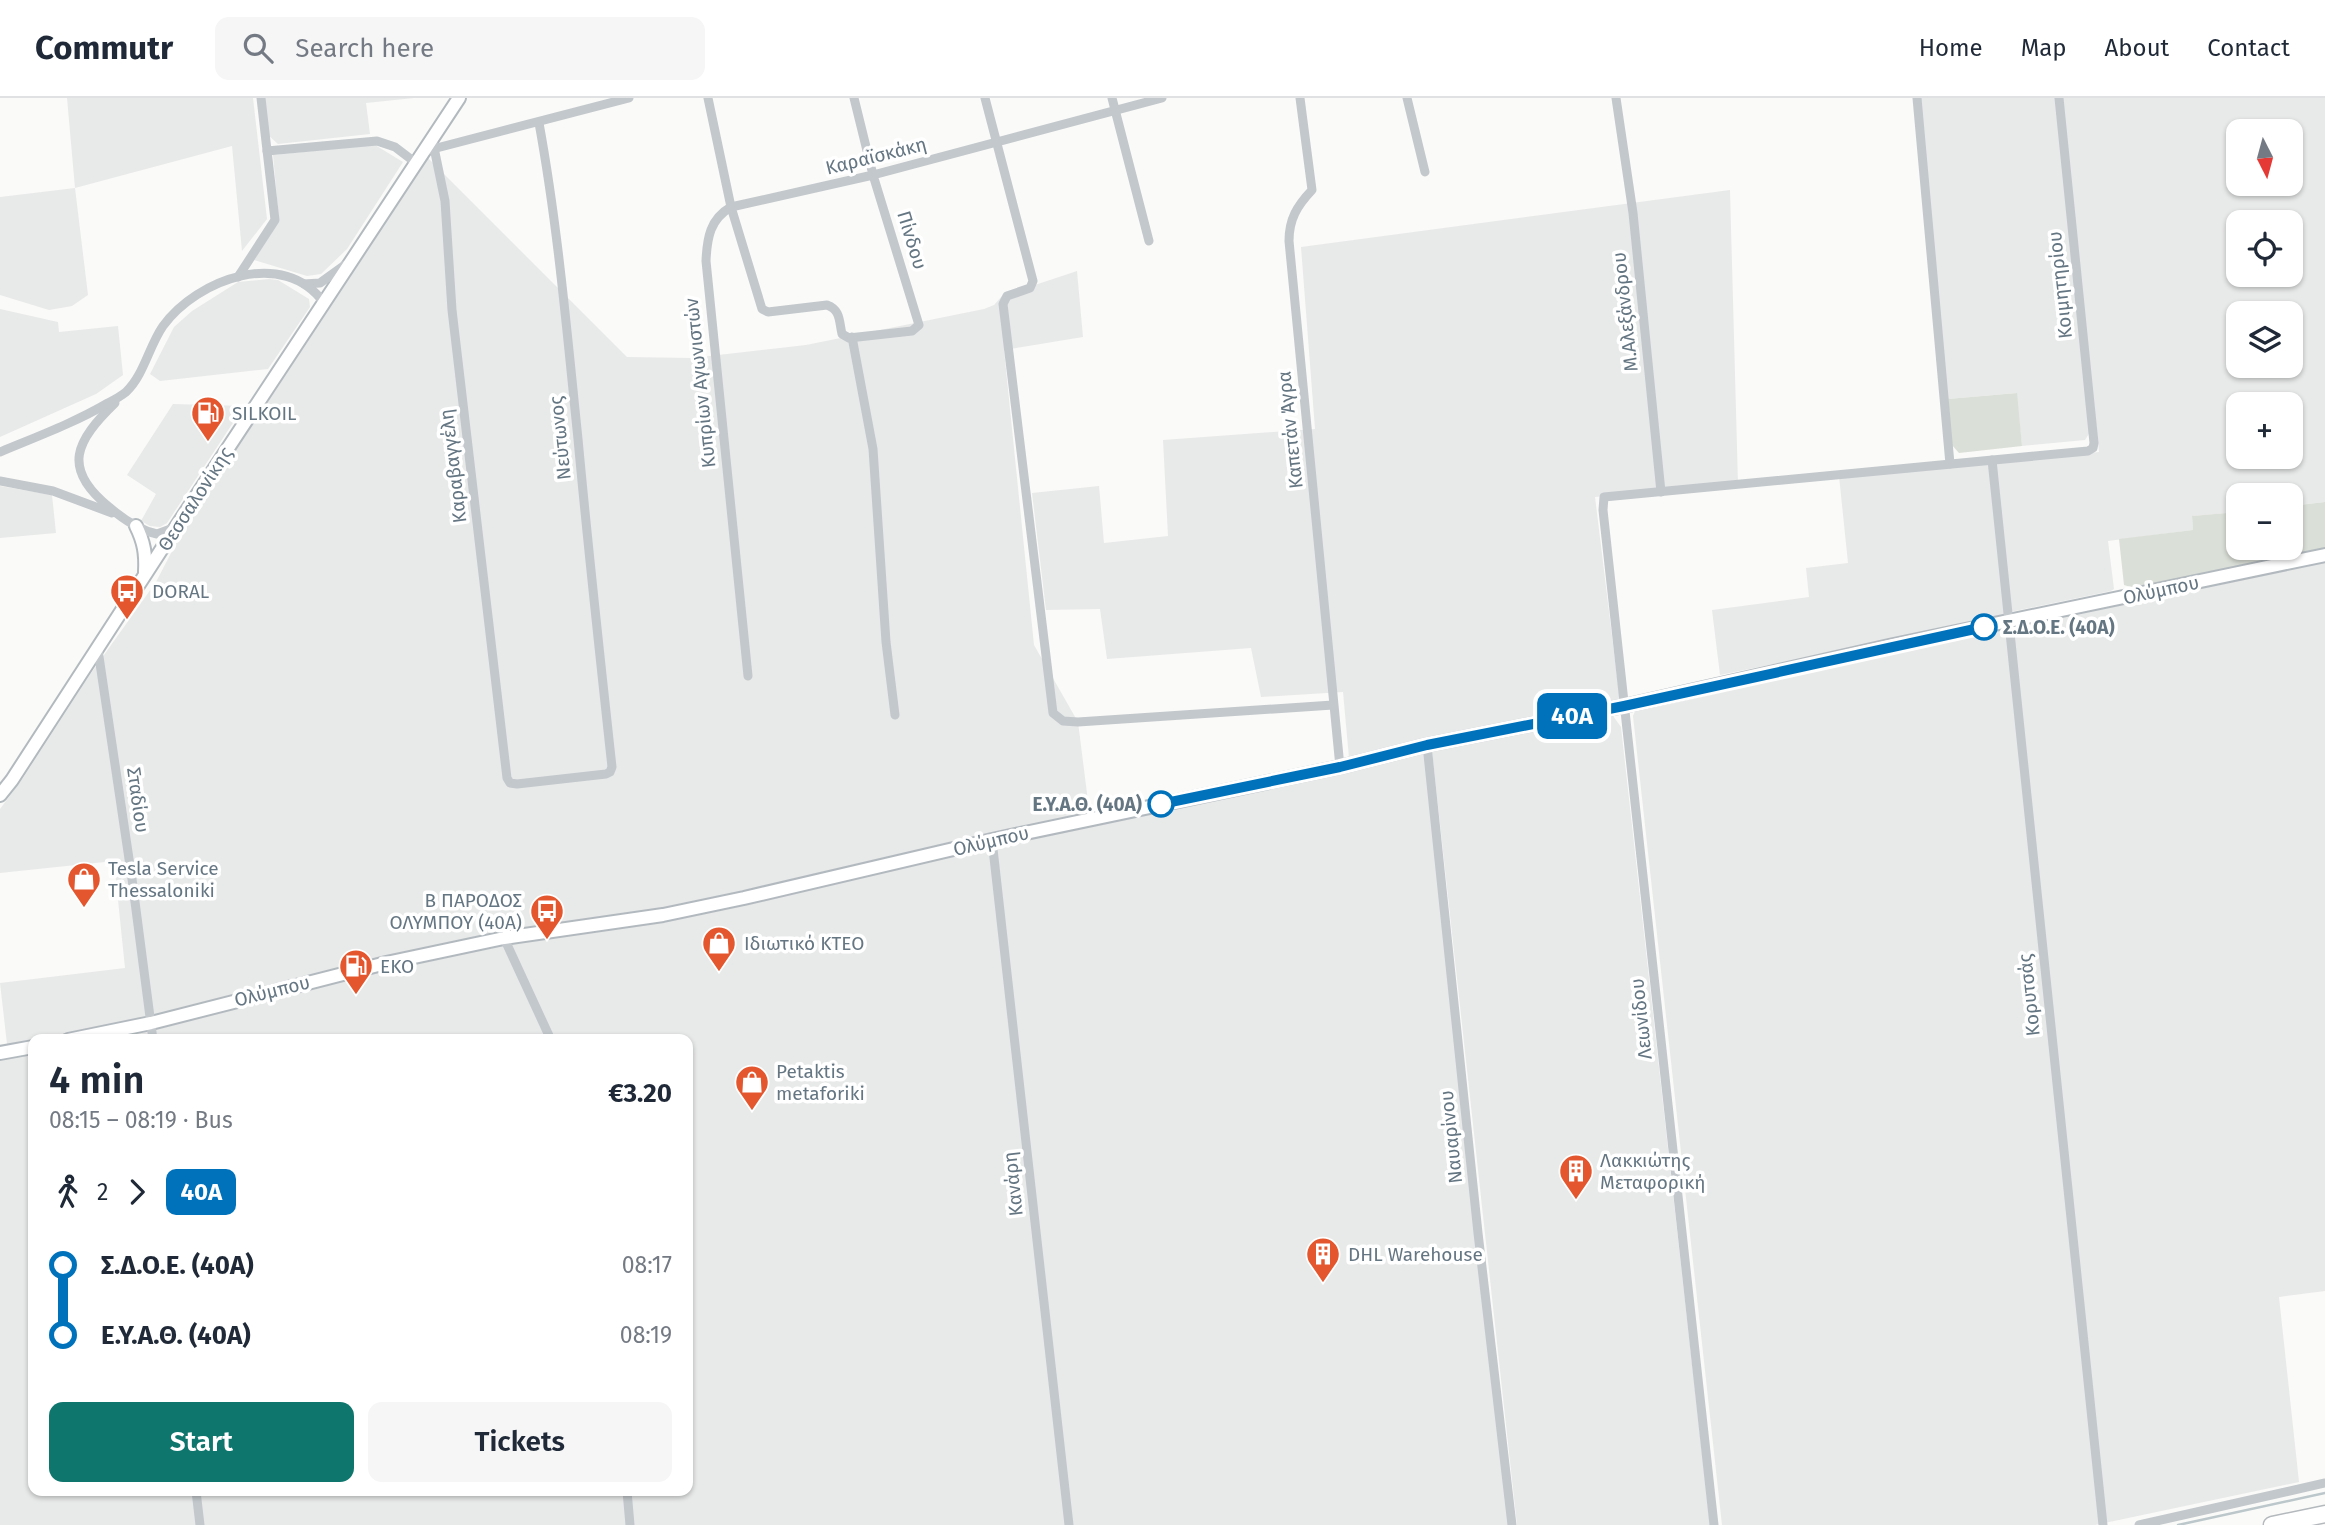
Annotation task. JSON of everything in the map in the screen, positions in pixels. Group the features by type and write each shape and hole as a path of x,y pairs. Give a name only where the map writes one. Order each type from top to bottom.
{"highway":[{"path":"2272,1525 2325,1514"}],"street":[{"path":"238,277 275,220 261,98"},
{"name":"Θεσσαλονίκης","path":"0,795 460,98"},
{"path":"430,146 539,123 629,98"},
{"path":"708,98 732,207 762,309 768,312 823,304 832,307 839,315 842,334 846,338 852,337 873,449 886,642 895,715"},
{"name":"Πίνδου","path":"852,337 912,331 919,325 873,175 854,98"},
{"path":"985,98 1029,265 1032,286 1005,298 1003,304 1053,713 1063,721 1078,722 1333,705"},
{"path":"1112,98 1149,241"},
{"name":"Καραϊσκάκη","path":"732,207 873,175 1162,98"},
{"name":"Καπετάν Άγρα","path":"1300,98 1312,190 1297,205 1289,242 1340,767"},
{"path":"1408,98 1425,172"},
{"name":"Μ.Αλεξάνδρου","path":"1616,98 1633,213 1661,492"},
{"path":"1917,98 1950,464"},
{"name":"Κοιμητηρίου","path":"1992,460 2091,450 2094,443 2059,98"},
{"name":"Νεύτωνος","path":"517,784 608,774 612,769 593,604 568,336 550,186 539,123"},
{"path":"267,150 377,141 395,147 416,163"},
{"name":"Καραβαγγέλη","path":"430,146 445,201 452,310 507,778 510,783 517,784"},
{"name":"Κυπρίων Αγωνιστών","path":"732,207 712,224 706,246 706,261 748,676"},
{"path":"304,284 320,283 352,259"},
{"path":"119,516 93,494 85,483 80,468 84,438 137,377 163,327 183,303 198,292 238,277 282,274 313,290 324,303"},
{"path":"0,452 92,412 126,392"},
{"path":"1661,492 1992,460"},
{"name":"Κορυτσάς","path":"1992,460 2104,1525"},
{"path":"0,481 53,491 119,516 157,534 176,527"},
{"name":"Λεωνίδου","path":"1661,492 1604,497 1603,510 1714,1525"},
{"path":"136,526 143,540 146,556 144,576"},
{"name":"Ολύμπου","path":"97,1034 151,1023 333,976 504,938 663,915 744,898 992,840 1340,767 1427,745 1624,706 1889,646 2325,555"},
{"name":"Σταδίου","path":"98,650 152,1034"},
{"name":"Ναυαρίνου","path":"1427,745 1478,1233 1512,1525"},
{"name":"Κανάρη","path":"992,840 1069,1525"},
{"path":"504,938 548,1034"},
{"path":"0,1053 28,1048"},
{"path":"2139,1525 2325,1483"},
{"path":"197,1496 200,1525"},
{"path":"627,1496 630,1525"}],"shaded area":[{"path":"67,98 253,98 267,219 242,251 232,146 75,188"},
{"path":"263,98 414,98 366,103 370,134 278,144 267,134"},
{"path":"1920,98 2057,98 2090,432 2085,440 2022,446 2016,393 1948,399"},
{"path":"2062,98 2325,98 2325,502 2303,505 2303,483 2226,483 2226,513 2192,516 2193,530 2108,541 2114,589 2111,591 2005,613 2005,617 1720,675 1712,610 1809,597 1806,568 1848,563 1839,476 2099,452"},
{"path":"375,145 403,162 347,249 321,274 307,276 254,260 279,221 273,155"},
{"path":"427,157 627,357 692,358 806,345 984,309 994,305 1002,296 1077,271 1083,337 1004,350 1034,645 1078,722 1090,817 596,924 1427,745 1514,1525 0,1525 0,1047 7,1044 0,983 125,968 114,861 0,873 0,809 156,582 184,528"},
{"path":"75,188 88,295 72,306 49,310 0,295 0,197"},
{"path":"1730,190 1738,484 1595,497 1620,701 1349,758 1343,692 1261,697 1251,648 1107,659 1100,609 1046,610 1032,493 1099,486 1104,543 1168,536 1163,440 1315,429 1301,247"},
{"path":"278,280 309,299 310,307 268,369 160,381 150,374 174,327 192,311 238,282"},
{"path":"0,309 58,322 59,332 118,326 123,375 96,394 0,437"},
{"path":"2017,393 2022,446 1959,453 1952,445 1948,399"},
{"path":"173,404 244,406 167,523 160,527 150,526 141,521 156,494 127,475"},
{"path":"0,486 52,495 56,533 0,538"},
{"path":"2325,502 2325,548 2303,553 2303,505"},
{"path":"2226,513 2226,560 2268,560 2134,588 2124,585 2119,539 2193,530 2192,516"},
{"path":"2325,557 2325,1291 2279,1297 2299,1482 2095,1525 1722,1525 1633,716 1636,709 1642,705"},
{"path":"1603,713 1613,716 1621,727 1710,1525 1517,1525 1432,751 1438,746"}],"waterway":[{"path":"2178,1525 2325,1493"}],"bus line":[{"name":"40Α","path":"1161,804 1984,627"}],"place":[{"name":"SILKOIL","path":"208,443"},
{"name":"DORAL","path":"127,621"},
{"name":"Σ.Δ.Ο.Ε. (40Α)","path":"1984,627"},
{"name":"Ε.Υ.Α.Θ. (40Α)","path":"1161,804"},
{"name":"Tesla Service Thessaloniki","path":"84,909"},
{"name":"Β ΠΑΡΟΔΟΣ ΟΛΥΜΠΟΥ (40Α)","path":"547,941"},
{"name":"Ιδιωτικό ΚΤΕΟ","path":"719,973"},
{"name":"EKO","path":"356,996"},
{"name":"Petaktis metaforiki","path":"752,1112"},
{"name":"Λακκιώτης Μεταφορική","path":"1576,1201"},
{"name":"DHL Warehouse","path":"1323,1284"}]}
